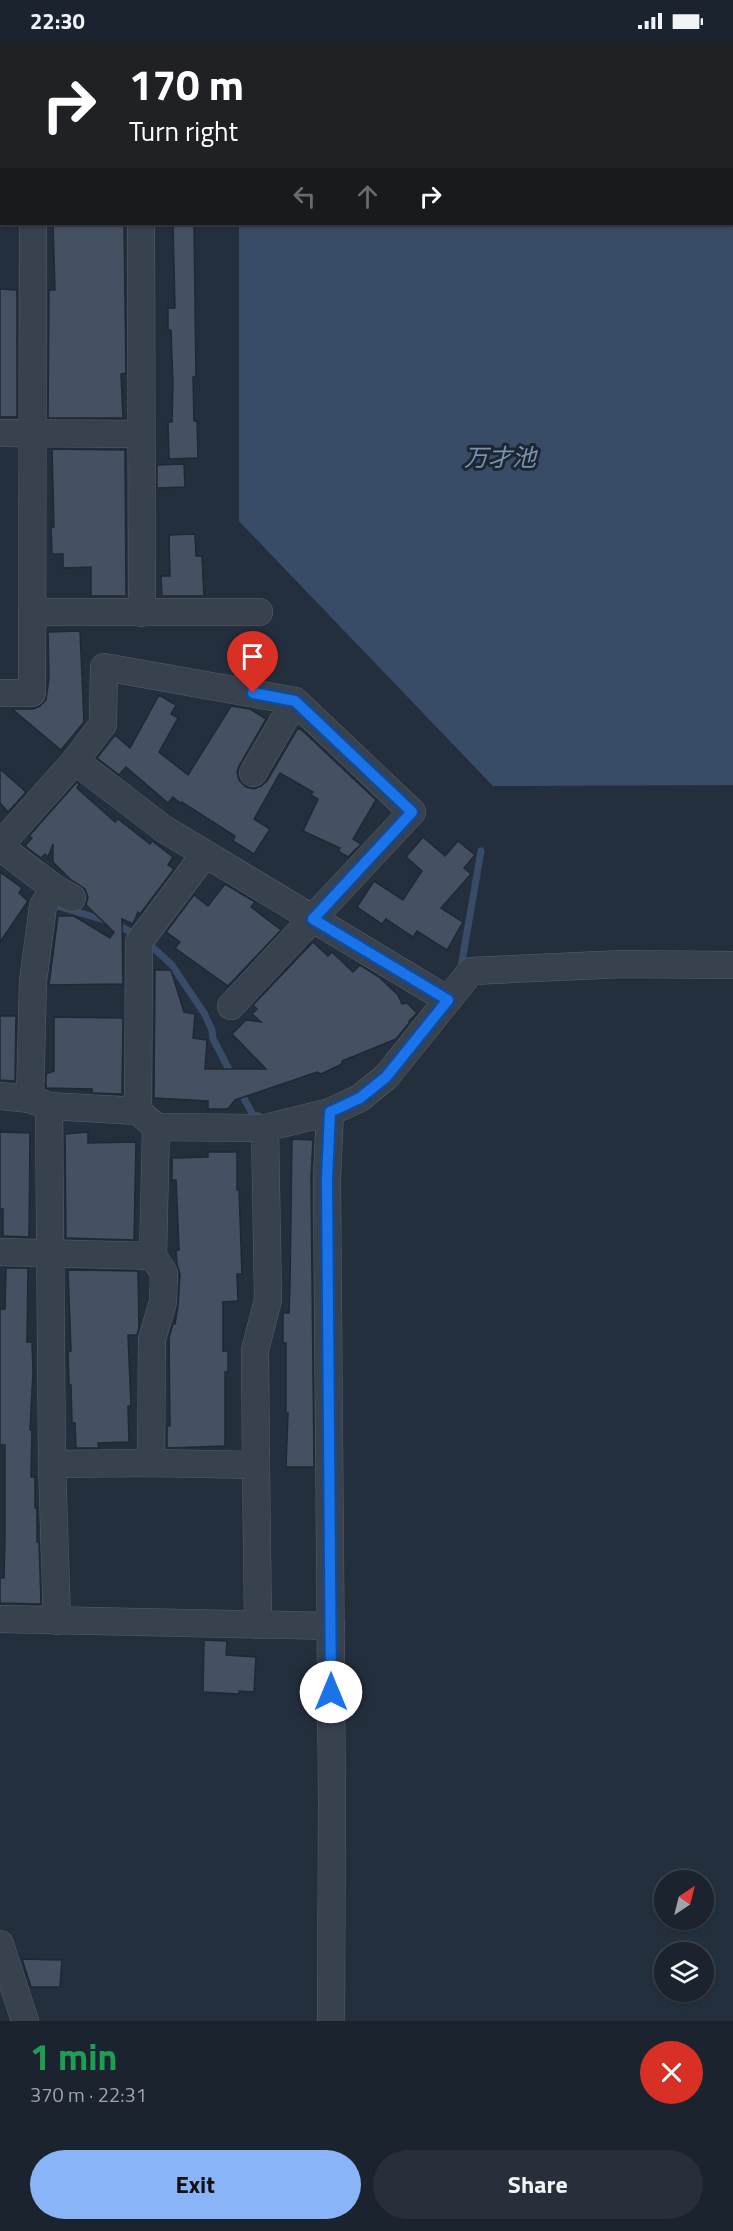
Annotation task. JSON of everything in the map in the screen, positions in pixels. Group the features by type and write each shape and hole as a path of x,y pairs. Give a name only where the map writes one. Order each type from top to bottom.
{"street":[{"path":"0,693 32,693 33,225"},
{"path":"141,225 142,613"},
{"path":"0,433 141,434"},
{"path":"33,612 259,612"},
{"path":"57,1621 52,1464 50,1254 40,1103 22,981 43,906 63,893 0,846 75,761 103,724 104,667 295,701 412,812 313,919 254,966 231,1006"},
{"path":"253,773 295,701"},
{"path":"75,761 164,829 448,1000"},
{"path":"151,1463 152,1339 163,1302 164,1273 153,1256 147,1119 127,1002 139,942 205,854"},
{"path":"0,1096 147,1119 265,1128 330,1112 360,1098 386,1077 471,971 622,964 733,965"},
{"path":"330,1112 327,1179 331,1626 331,2021"},
{"path":"258,1625 255,1350 268,1300 265,1128"},
{"path":"0,1252 153,1256"},
{"path":"52,1464 256,1465"},
{"path":"0,1619 331,1626"},
{"path":"0,1944 25,2021"}],"water":[{"name":"万才池","path":"239,225 733,225 733,785 493,786 239,521"}],"building":[{"path":"53,225 124,225 126,373 121,374 123,418 48,418 49,290 55,290"},
{"path":"173,225 194,225 196,377 193,377 198,458 169,459 168,422 172,422 173,384 168,308 175,308"},
{"path":"0,289 17,290 17,417 0,417"},
{"path":"52,449 125,450 126,596 91,596 91,567 63,568 63,554 52,554 51,527 54,527"},
{"path":"184,464 185,487 157,488 157,465"},
{"path":"195,534 196,556 202,556 204,596 162,596 161,576 170,576 169,535"},
{"path":"80,631 84,722 61,750 12,709 33,709 46,700 49,678 48,632"},
{"path":"159,695 176,705 171,714 178,718 159,752 188,775 231,706 250,709 266,719 237,772 239,780 246,787 254,789 267,781 298,728 305,733 376,800 353,839 361,844 348,857 338,851 340,848 303,831 318,799 311,795 313,792 280,773 254,819 270,829 254,854 233,841 235,836 182,802 180,803 173,797 168,803 126,767 119,775 97,758 115,735 130,748"},
{"path":"0,769 26,792 8,812 0,803"},
{"path":"77,782 79,784 77,788 115,822 118,819 150,844 152,841 173,857 168,865 174,869 140,914 138,912 133,924 122,919 123,984 49,985 58,916 74,916 110,938 114,932 86,905 88,897 85,889 70,879 53,862 53,844 48,857 45,854 41,858 25,846 32,838 29,836"},
{"path":"423,837 445,856 458,841 475,855 464,868 471,874 441,908 463,922 447,950 417,931 413,937 386,919 382,924 357,907 374,881 403,900 422,871 406,857"},
{"path":"0,872 22,888 19,893 28,901 0,942"},
{"path":"225,884 255,902 251,907 281,930 228,986 175,948 180,942 166,932 194,895 208,906"},
{"path":"313,942 328,956 332,952 353,972 360,965 379,977 398,995 402,1004 407,1003 417,1013 396,1039 342,1061 342,1064 321,1074 317,1072 235,1100 228,1109 208,1109 208,1101 154,1098 155,970 171,970 184,1012 195,1014 193,1038 207,1040 205,1069 266,1069 232,1034 246,1020 261,1022 252,1014 257,1009 253,1005"},
{"path":"0,1016 16,1016 15,1081 0,1080"},
{"path":"54,1017 123,1018 122,1094 92,1093 92,1089 46,1088 46,1074 54,1071"},
{"path":"0,1132 30,1133 29,1237 3,1236 3,1209 0,1209"},
{"path":"88,1132 88,1143 136,1142 134,1240 66,1238 65,1134"},
{"path":"292,1139 313,1140 311,1179 314,1467 286,1467 288,1413 286,1413 286,1343 283,1343 283,1313 289,1313"},
{"path":"208,1152 237,1152 242,1274 237,1274 238,1301 223,1302 223,1351 228,1351 228,1372 225,1372 225,1446 167,1448 167,1426 170,1426 169,1338 173,1324 175,1324 180,1274 176,1250 179,1250 176,1180 172,1181 172,1158 208,1157"},
{"path":"6,1268 28,1268 27,1342 32,1342 33,1372 30,1430 32,1430 31,1477 35,1477 41,1604 0,1603 0,1578 4,1578 5,1445 0,1445 0,1309 5,1309"},
{"path":"68,1270 138,1271 139,1328 137,1335 128,1335 131,1406 128,1406 129,1442 98,1443 99,1448 76,1448 75,1423 72,1423 71,1385 69,1385 68,1351 71,1351"},
{"path":"204,1640 227,1641 226,1655 256,1657 254,1692 239,1691 239,1694 203,1692"},
{"path":"22,1959 62,1960 60,1987 31,1987"}],"waterway":[{"path":"461,967 481,851"},
{"path":"60,907 108,921 131,932"},
{"path":"150,945 171,964 204,1013 212,1030 213,1039 232,1075"},
{"path":"240,1091 253,1115 259,1116"}],"route":[{"path":"253,693 295,701 412,812 313,919 448,1000 386,1077 360,1098 330,1112 327,1179 331,1692"}]}
